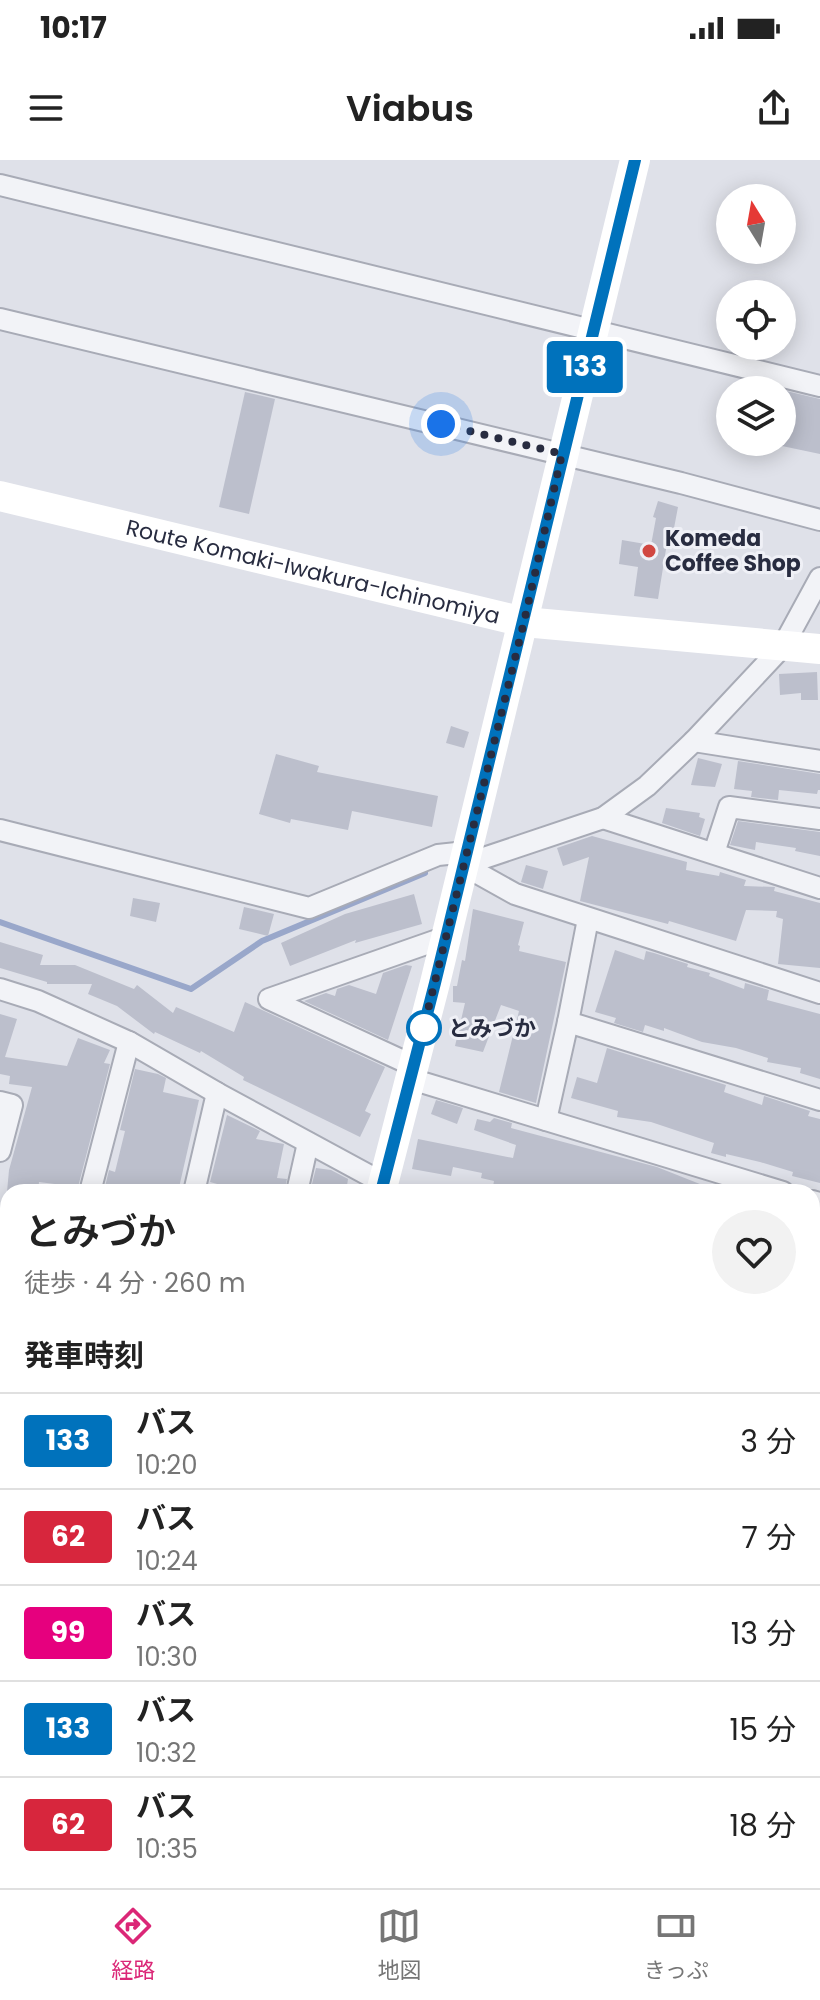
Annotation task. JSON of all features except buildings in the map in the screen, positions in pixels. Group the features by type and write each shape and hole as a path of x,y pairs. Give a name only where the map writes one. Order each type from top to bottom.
{"main road":[{"path":"383,1184 524,622 635,160"},
{"name":"Route Komaki-Iwakura-Ichinomiya","path":"0,496 524,622 820,649"}],"street":[{"path":"0,185 820,386"},
{"path":"0,319 562,454 820,520"},
{"path":"0,830 309,908 438,855 465,859 603,818 647,786 783,646 820,578"},
{"path":"694,741 820,761"},
{"path":"714,853 729,807 820,819"},
{"path":"603,818 820,888"},
{"path":"465,859 515,894 820,993"},
{"path":"546,1120 588,919"},
{"path":"446,937 269,999 412,1073 546,1120 757,1184"},
{"path":"0,989 38,1001 129,1042 377,1184"},
{"path":"568,1022 820,1100"},
{"path":"92,1184 129,1042"},
{"path":"196,1184 217,1093"},
{"path":"0,1102 12,1105 0,1151"},
{"path":"299,1184 308,1143"}],"waterway":[{"path":"0,922 191,989 262,941 425,873"}],"bus line":[{"name":"133","path":"383,1184 524,622 635,160"}],"place":[{"name":"Komeda Coffee Shop","path":"649,551"},
{"name":"とみづか","path":"424,1028"}],"route":[{"path":"424,1028 421,1038 524,622 562,454 441,424"}]}
